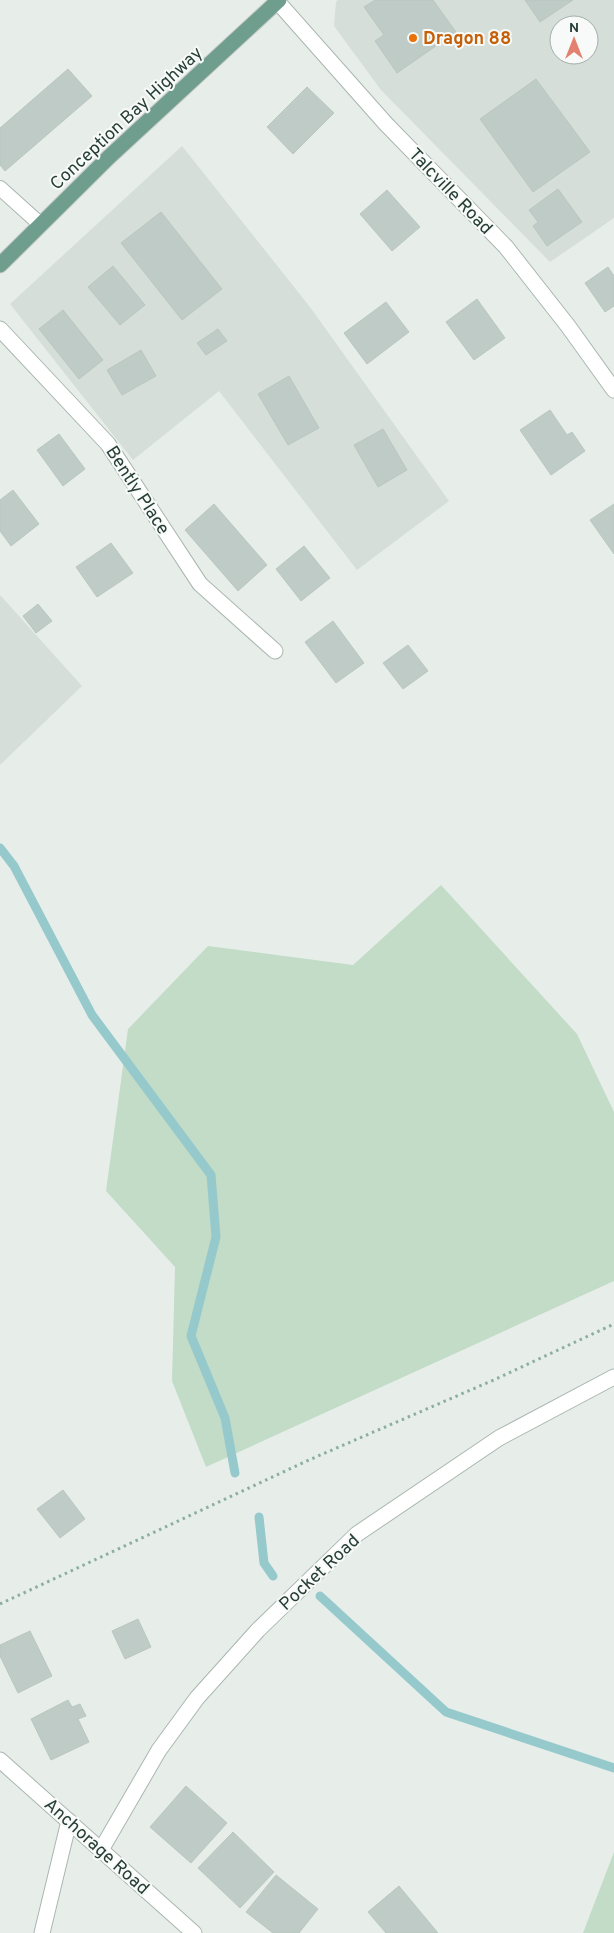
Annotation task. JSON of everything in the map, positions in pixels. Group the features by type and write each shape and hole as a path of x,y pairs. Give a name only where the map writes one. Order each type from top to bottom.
{"main road":[{"name":"Conception Bay Highway","path":"0,265 108,157 278,1"}],"street":[{"name":"Talcville Road","path":"278,1 386,124 506,247 568,326 614,390"},
{"name":"Bently Place","path":"0,329 108,444 200,584 275,651"},
{"name":"Pocket Road","path":"101,1850 159,1750 197,1698 258,1630 357,1534 499,1438 614,1377"},
{"name":"Anchorage Road","path":"0,1760 194,1933"},
{"path":"42,1933 69,1821"}],"lane":[{"path":"0,188 40,224"}],"path":[{"path":"0,1604 309,1460 496,1379 614,1324"}],"shaded area":[{"path":"338,0 614,0 614,218 550,262 381,90 334,26 336,2"},
{"path":"182,146 310,307 449,501 357,570 219,391 133,460 10,304"},
{"path":"0,595 82,686 0,765"}],"green space":[{"path":"441,885 577,1034 614,1112 614,1281 206,1467 172,1381 175,1267 106,1191 128,1029 208,946 353,965"},
{"path":"614,1852 614,1933 583,1933"}],"building":[{"name":"Dragon 88","path":"375,0 433,0 456,32 397,73 375,41 384,35 364,7"},
{"path":"525,0 573,0 549,15 540,22"},
{"path":"68,69 92,96 5,171 0,165 0,128"},
{"path":"536,79 590,152 533,192 480,119"},
{"path":"307,87 334,113 293,154 267,127"},
{"path":"558,189 582,222 547,246 533,226 538,222 529,210"},
{"path":"387,190 420,227 392,251 360,214"},
{"path":"161,212 222,289 182,320 121,243"},
{"path":"113,266 145,305 120,325 88,287"},
{"path":"608,267 614,276 614,306 605,312 585,283"},
{"path":"477,299 505,338 474,360 446,322"},
{"path":"386,302 409,332 367,364 344,333"},
{"path":"63,310 103,360 79,379 39,329"},
{"path":"218,329 227,341 206,355 197,343"},
{"path":"141,350 156,376 122,395 107,370"},
{"path":"289,376 319,428 288,445 258,394"},
{"path":"550,410 567,435 572,432 585,451 551,475 520,430"},
{"path":"383,429 407,470 378,487 354,445"},
{"path":"59,434 85,469 63,486 37,450"},
{"path":"13,490 39,524 11,546 0,531 0,500"},
{"path":"214,504 267,565 238,591 185,530"},
{"path":"614,504 614,554 590,520"},
{"path":"111,543 133,573 97,597 76,567"},
{"path":"304,546 330,578 301,601 276,569"},
{"path":"38,604 52,621 36,633 23,616"},
{"path":"333,621 364,663 336,683 305,642"},
{"path":"408,645 428,671 403,689 383,663"},
{"path":"63,1490 85,1519 60,1538 37,1509"},
{"path":"138,1619 151,1647 125,1659 112,1631"},
{"path":"30,1631 52,1676 18,1693 0,1656 0,1645"},
{"path":"68,1700 72,1707 80,1704 86,1716 78,1719 89,1742 51,1760 31,1719"},
{"path":"186,1786 227,1823 191,1863 150,1827"},
{"path":"233,1832 274,1872 240,1908 198,1868"},
{"path":"276,1875 318,1909 299,1933 273,1933 246,1912"},
{"path":"399,1886 438,1933 386,1933 368,1912"}],"waterway":[{"path":"0,848 14,866 92,1015 211,1175 216,1237 191,1336 225,1418 235,1473"},
{"path":"259,1517 264,1563 273,1576"},
{"path":"320,1596 446,1712 614,1768"}],"place":[{"name":"Dragon 88","path":"413,38"}]}
